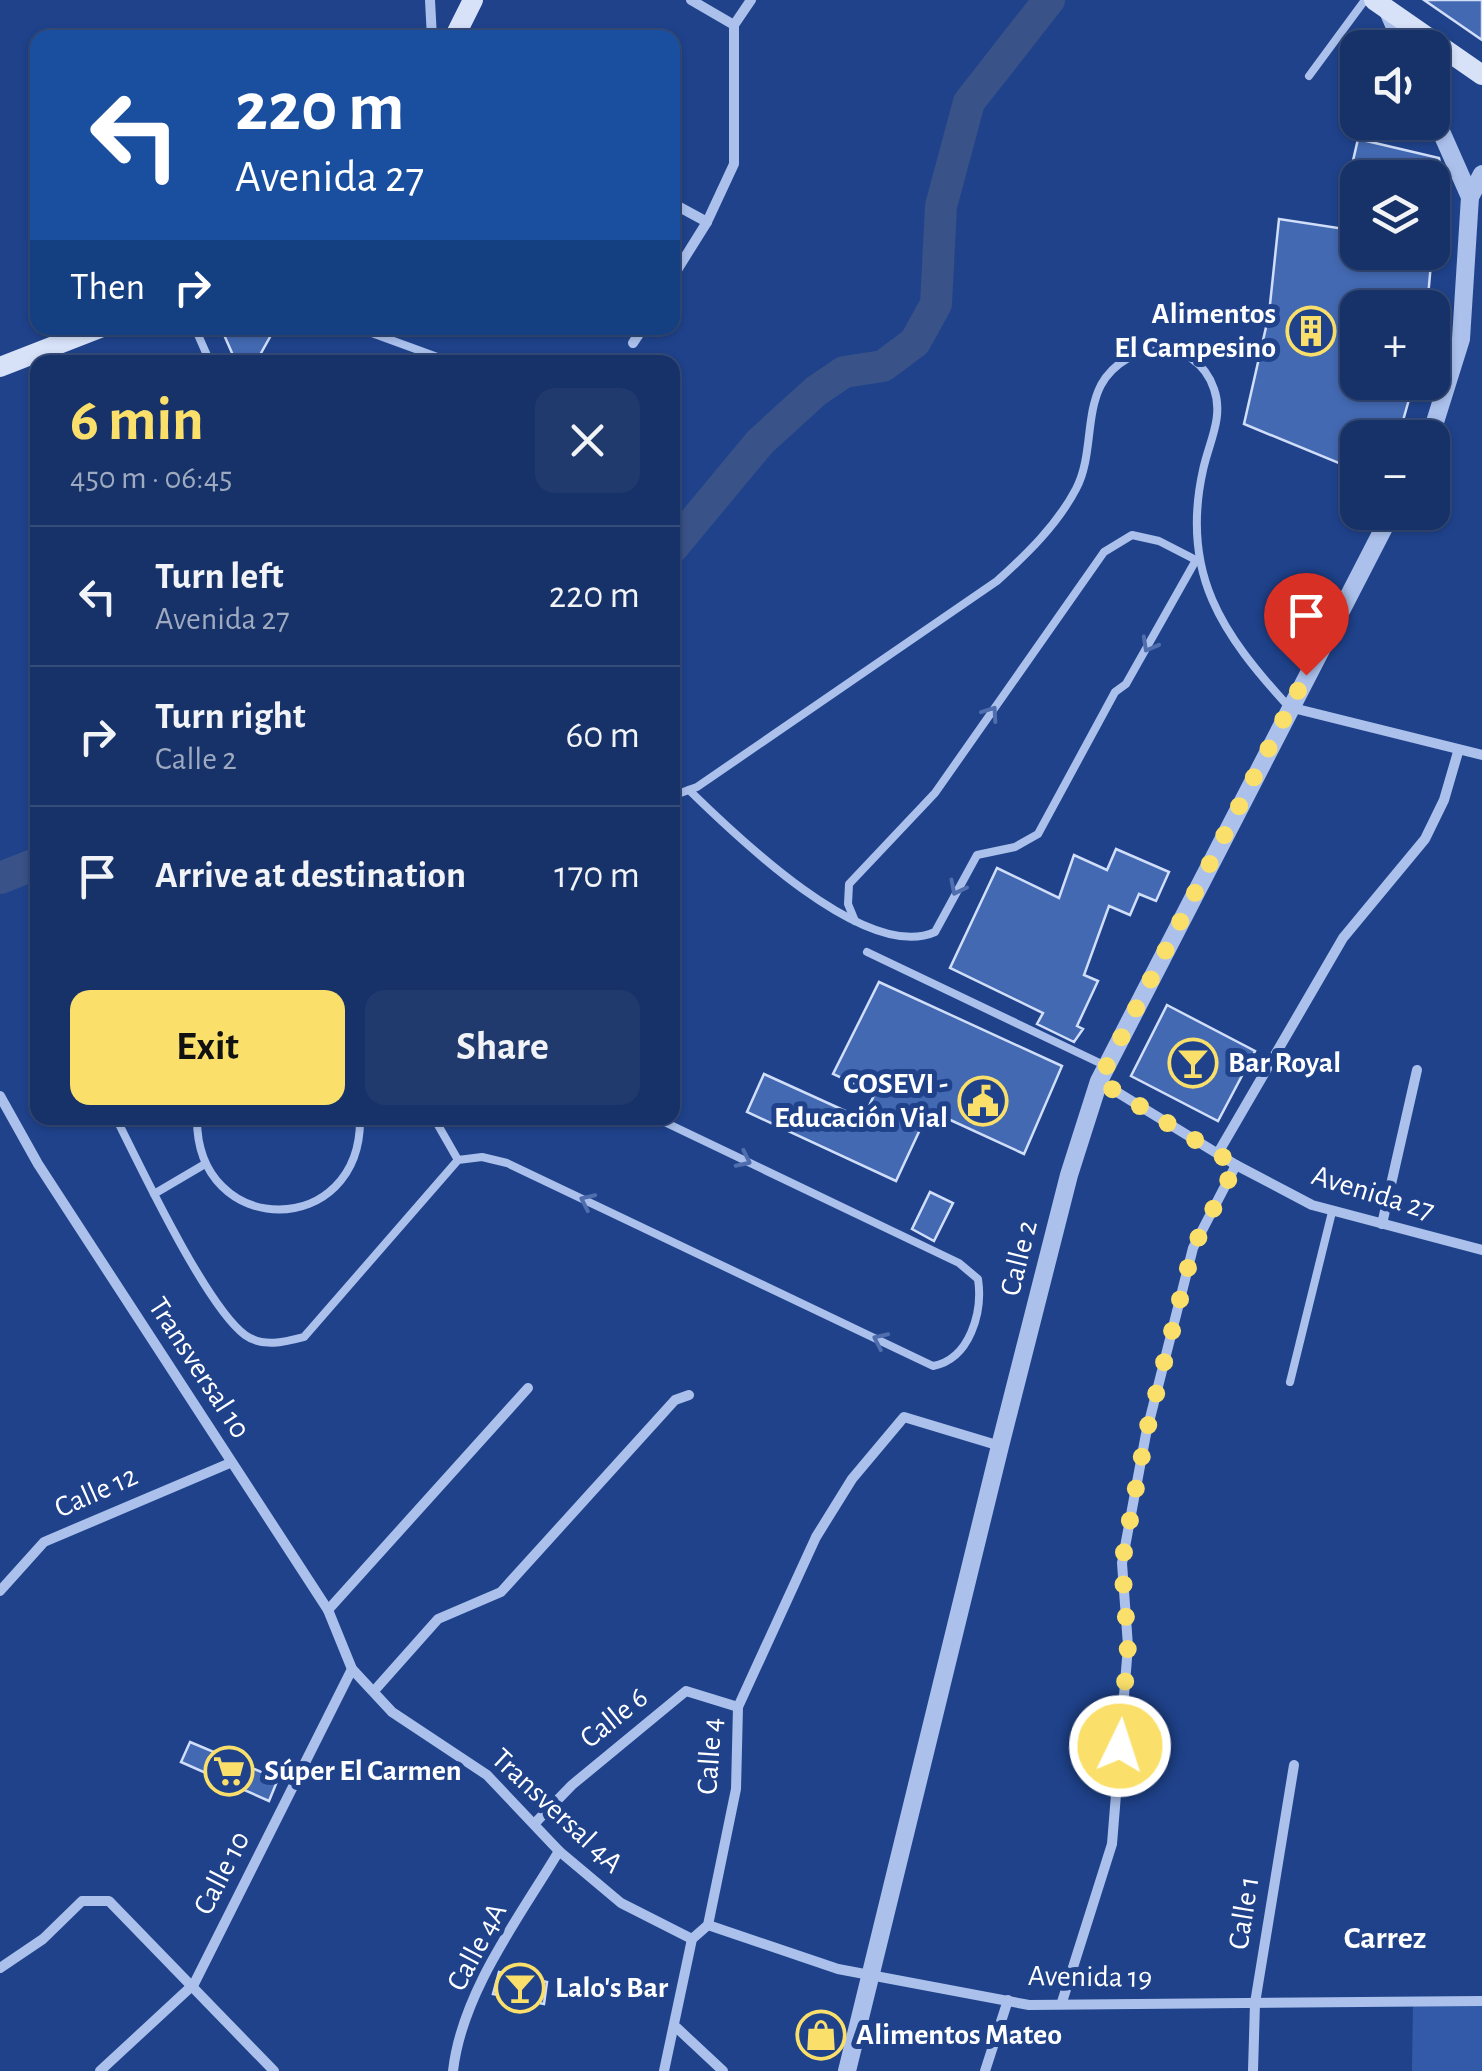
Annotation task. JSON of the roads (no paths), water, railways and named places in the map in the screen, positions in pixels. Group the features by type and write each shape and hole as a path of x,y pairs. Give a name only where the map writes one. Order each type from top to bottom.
{"main road":[{"path":"458,30 473,0"},
{"path":"1381,5 1482,76"},
{"path":"32,355 82,335"},
{"path":"0,368 30,356"}],"street":[{"path":"430,0 432,30"},
{"path":"691,0 734,26"},
{"path":"680,265 734,164 734,26 752,0"},
{"path":"1381,5 1394,30"},
{"path":"1444,140 1474,210"},
{"path":"1436,420 1461,339 1474,210 1482,174"},
{"path":"680,207 706,222"},
{"path":"633,343 638,335"},
{"name":"Calle 2","path":"848,2071 868,1973 1069,1174 1102,1074 1382,530"},
{"path":"1289,707 1482,755"},
{"path":"1218,1153 1342,938 1425,840 1444,800 1458,752"},
{"path":"1382,1224 1416,1070"},
{"name":"Avenida 27","path":"1102,1074 1236,1165 1332,1212 1482,1250"},
{"name":"Transversal 10","path":"0,1096 38,1164 328,1610 352,1669"},
{"path":"1062,2002 1112,1844 1128,1646 1122,1563 1146,1434 1193,1248 1236,1165"},
{"path":"328,1610 528,1388"},
{"path":"374,1692 438,1619 502,1592 675,1400 688,1395"},
{"name":"Calle 4","path":"708,1925 736,1789 738,1706 816,1537 852,1479 904,1417 1000,1446"},
{"name":"Calle 12","path":"0,1592 44,1542 230,1463"},
{"name":"Transversal 4A","path":"352,1669 392,1712 487,1776 536,1822 559,1851 621,1903 692,1938"},
{"name":"Calle 10","path":"100,2071 194,1984 352,1669"},
{"name":"Calle 6","path":"536,1822 572,1785 686,1691 738,1706"},
{"name":"Calle 1","path":"1253,2071 1255,2002 1294,1765"},
{"name":"Calle 4A","path":"453,2071 456,2048 490,1966 559,1851"},
{"path":"0,1968 43,1939 82,1901 110,1901 274,2071"},
{"path":"664,2071 677,2028 692,1938 708,1925"},
{"name":"Avenida 19","path":"708,1925 838,1970 1029,2004 1482,2000"},
{"path":"986,2071 1008,2000"},
{"path":"677,2028 723,2071"}],"lane":[{"path":"1309,76 1365,0"},
{"path":"377,335 432,355"},
{"path":"680,793 988,588 1030,550 1077,487 1090,450 1101,386 1122,361 1146,350 1172,348 1196,362 1213,384 1220,410 1195,523 1196,560 1225,628 1252,667 1289,707"},
{"path":"855,921 848,904 849,884 936,794 1104,552 1132,535 1158,541 1196,560"},
{"path":"689,790 790,882 855,921 918,938 935,932 977,856 1015,847 1038,834 1114,692 1126,684 1196,560"},
{"path":"866,952 1102,1074"},
{"path":"120,1125 154,1194 230,1321 247,1336 280,1344 304,1337 458,1160 482,1156 507,1162 933,1366 949,1362 961,1352 981,1301 978,1279 958,1264 670,1125"},
{"path":"198,1125 197,1140 205,1164 220,1186 240,1201 266,1210 292,1210 316,1202 338,1186 353,1165 360,1125"},
{"path":"438,1125 458,1160"},
{"path":"154,1194 205,1164"},
{"path":"1290,1382 1332,1212"}],"waterway":[{"path":"680,538 760,442 816,391 844,372 883,366 915,342 936,304 941,206 969,102 1049,0"},
{"path":"0,878 30,866"}],"place":[{"name":"Alimentos El Campesino","path":"1311,331"},
{"name":"Bar Royal","path":"1193,1063"},
{"name":"COSEVI - Educación Vial","path":"983,1101"},
{"name":"Súper El Carmen","path":"229,1771"},
{"name":"Lalo's Bar","path":"520,1988"},
{"name":"Alimentos Mateo","path":"821,2035"}],"district":[{"name":"Carrez","path":"1385,1938"}]}
